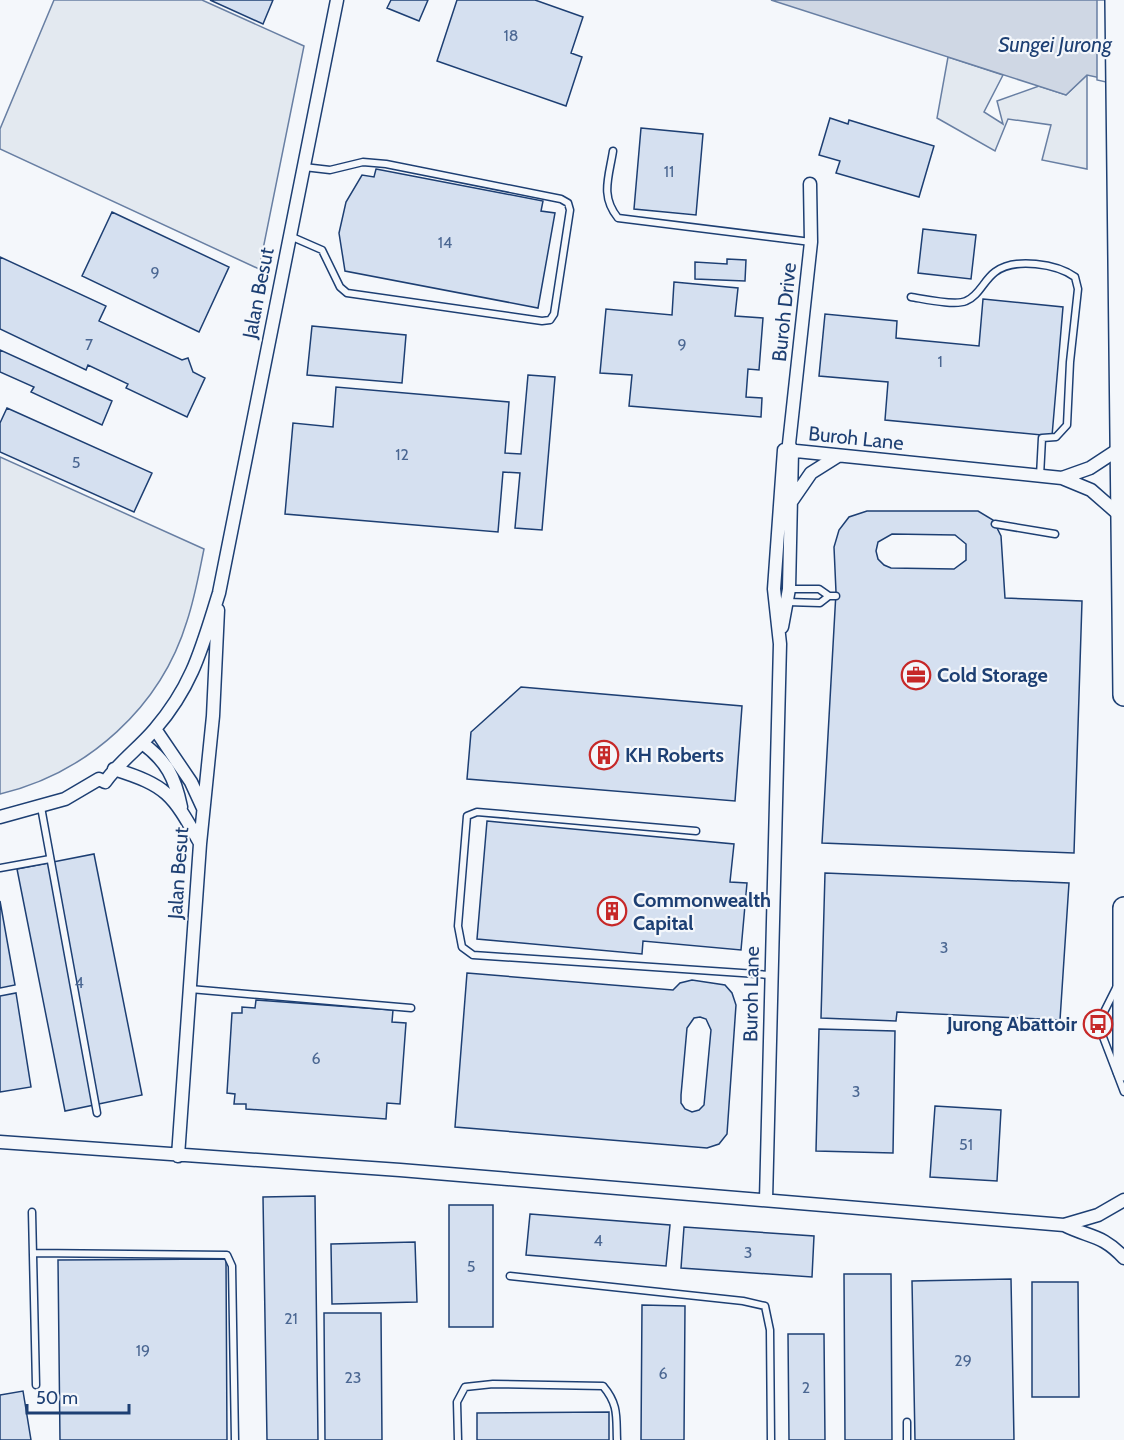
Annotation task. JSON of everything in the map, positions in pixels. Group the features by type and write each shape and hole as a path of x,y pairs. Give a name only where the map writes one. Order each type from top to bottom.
{"highway":[{"path":"1116,0 1124,695"},
{"path":"1124,908 1124,1070"}],"street":[{"name":"Jalan Besut","path":"0,817 65,799 99,779 105,782 114,769 142,743 171,710 196,669 219,593 337,0"},
{"name":"Buroh Drive","path":"790,503 789,448 811,242 810,184"},
{"name":"Buroh Lane","path":"1062,478 1090,468 1122,447"},
{"name":"Buroh Lane","path":"766,1200 780,644 774,589 789,448 838,456 1062,478 1091,490 1123,518"},
{"path":"780,644 788,596 790,503 812,473 838,456"},
{"name":"Jalan Besut","path":"178,1156 200,844 213,716 219,593"},
{"path":"155,729 191,782 203,808"},
{"path":"142,743 167,765 176,781 182,811"},
{"path":"114,769 150,780 168,794 182,811 200,844"},
{"path":"0,1142 400,1170 1064,1225 1079,1232 1099,1236 1112,1245 1124,1258"},
{"path":"1064,1225 1098,1215 1124,1200"}],"lane":[{"path":"614,151 606,195 609,208 618,218 811,242"},
{"path":"290,235 322,250 340,287 347,293 542,321 550,320 554,314 570,210 568,203 386,164 363,162 330,170 303,167"},
{"path":"911,297 963,303 974,297 997,270 1016,265 1044,265 1066,270 1075,277 1078,289 1070,362 1067,425 1056,437 1042,438 1040,476"},
{"path":"995,524 1054,534"},
{"path":"819,589 832,596 820,603 788,596 819,589"},
{"path":"41,807 97,1113"},
{"path":"696,831 477,812 467,816 458,926 462,947 473,955 771,975"},
{"path":"0,868 50,860"},
{"path":"1124,973 1098,1024 1124,1092"},
{"path":"189,988 411,1008"},
{"path":"32,1212 36,1386"},
{"path":"33,1253 227,1255 232,1266 235,1440"},
{"path":"510,1276 743,1300 765,1306 770,1330 771,1440"},
{"path":"458,1440 457,1402 465,1387 493,1384 603,1386 613,1398 616,1407 617,1440"},
{"path":"907,1440 908,1422"}],"shaded area":[{"path":"54,0 202,0 304,46 259,269 0,149 0,129"},
{"path":"948,57 1003,75 984,112 1003,124 997,101 1039,86 1066,95 1087,75 1087,169 1042,160 1051,125 1008,119 995,151 937,118"},
{"path":"0,457 204,549 190,612 175,652 159,681 140,708 117,732 91,753 63,770 32,784 0,794"}],"water":[{"name":"Sungei Jurong","path":"771,0 1124,0 1124,83 1087,75 1066,95"}],"pier":[{"path":"1097,0 1124,0 1124,86 1097,80"}],"building":[{"path":"210,0 273,0 263,24"},
{"path":"391,0 428,0 419,21 387,8"},
{"path":"457,0 535,0 583,17 571,53 582,57 566,106 437,61"},
{"path":"830,118 848,124 849,120 934,146 919,197 836,173 840,161 819,155"},
{"path":"641,128 703,134 696,215 634,209"},
{"path":"376,169 543,201 541,211 555,213 538,308 345,271 339,233 346,202 362,175 374,177"},
{"path":"112,212 229,267 199,332 82,276"},
{"path":"923,229 976,235 971,279 918,273"},
{"path":"0,257 106,306 99,321 182,360 188,358 193,372 205,378 187,417 126,388 128,384 88,365 86,370 0,329"},
{"path":"727,259 746,260 745,281 695,279 695,262 727,264"},
{"path":"674,282 738,288 735,316 763,318 759,370 748,369 746,397 762,398 761,417 629,406 632,375 600,373 606,309 672,315"},
{"path":"983,299 1063,307 1052,436 885,420 888,382 819,376 825,314 897,321 896,338 979,346"},
{"path":"312,326 406,335 402,383 307,375"},
{"path":"0,350 112,401 102,425 31,392 34,387 0,372"},
{"path":"528,375 555,377 542,530 515,528 520,473 503,472 498,532 285,514 293,423 333,427 336,387 509,402 505,453 521,454"},
{"path":"7,408 152,473 134,512 0,452 0,423"},
{"path":"867,511 978,511 993,520 1001,536 1005,598 1082,601 1074,853 822,843 836,592 834,547 839,530 849,517","holes":["892,534 955,535 966,544 966,560 954,569 891,568 878,559 876,551 878,542"]},
{"name":"KH Roberts","path":"521,687 742,706 735,801 467,779 471,732"},
{"name":"Commonwealth Capital","path":"487,821 734,844 730,882 747,883 741,950 643,941 642,954 477,939"},
{"path":"94,854 142,1095 65,1111 17,869"},
{"path":"825,873 1069,883 1060,1020 897,1012 896,1021 821,1018"},
{"path":"0,901 15,985 0,988"},
{"path":"467,973 673,990 680,983 692,980 725,985 732,993 736,1005 727,1134 719,1144 707,1148 455,1127","holes":["694,1018 706,1019 711,1030 704,1105 692,1112 685,1109 681,1103 687,1028"]},
{"path":"16,993 31,1087 0,1092 0,996"},
{"path":"256,1000 393,1010 392,1022 406,1023 400,1104 387,1103 386,1119 246,1109 246,1104 234,1104 235,1094 227,1093 232,1013 242,1013 242,1007 255,1008"},
{"path":"819,1029 895,1031 893,1153 816,1151"},
{"path":"935,1106 1001,1110 997,1181 930,1177"},
{"path":"315,1196 318,1440 267,1440 263,1197"},
{"path":"449,1205 493,1205 493,1327 449,1327"},
{"path":"530,1214 670,1225 666,1266 526,1255"},
{"path":"684,1227 814,1236 812,1277 681,1268"},
{"path":"415,1242 417,1302 332,1304 331,1244"},
{"path":"226,1259 227,1440 60,1440 58,1260"},
{"path":"844,1274 891,1274 892,1440 845,1440"},
{"path":"1011,1279 1014,1440 915,1440 912,1281"},
{"path":"1032,1282 1078,1282 1079,1397 1032,1397"},
{"path":"642,1305 685,1306 684,1440 641,1440"},
{"path":"324,1313 381,1313 382,1440 325,1440"},
{"path":"788,1334 824,1334 825,1440 789,1440"},
{"path":"23,1391 31,1440 0,1440 0,1395"},
{"path":"609,1412 609,1440 477,1440 477,1413"}],"place":[{"name":"Cold Storage","path":"916,675"},
{"name":"KH Roberts","path":"604,755"},
{"name":"Commonwealth Capital","path":"612,911"},
{"name":"Jurong Abattoir","path":"1098,1024"}]}
